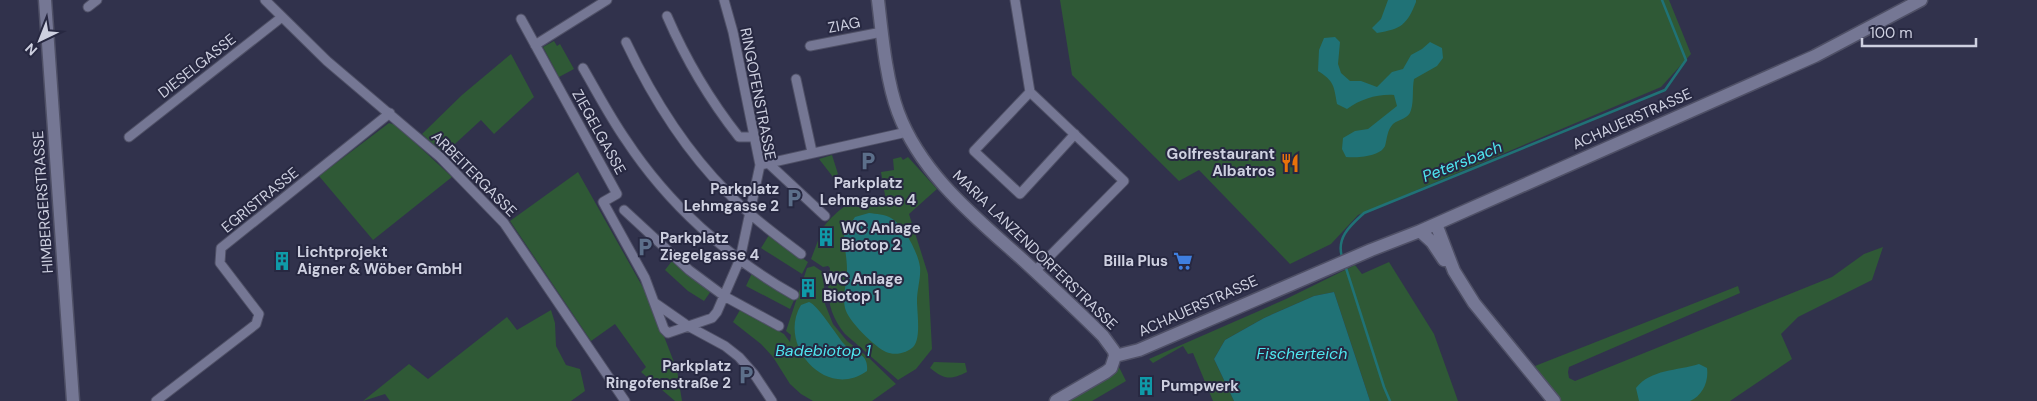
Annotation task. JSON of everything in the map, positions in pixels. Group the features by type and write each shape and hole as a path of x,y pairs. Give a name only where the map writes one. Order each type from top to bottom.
{"street":[{"name":"HIMBERGERSTRASSE","path":"45,0 70,364 75,401"},
{"path":"88,7 97,0"},
{"name":"ARBEITERGASSE","path":"265,0 328,61 440,157 504,223 625,401"},
{"path":"535,45 607,0"},
{"name":"RINGOFENSTRASSE","path":"668,333 712,318 717,312 740,258 764,164 754,137 733,32 724,0"},
{"name":"MARIA LANZENDORFERSTRASSE","path":"878,0 895,102 919,155 975,217 1103,336 1111,346 1115,356"},
{"path":"1015,0 1030,92 1124,181 1035,271"},
{"name":"ACHAUERSTRASSE","path":"1115,356 1139,350 1337,264 1436,224 1815,56 1921,0"},
{"path":"667,16 689,64 721,115 739,137 754,137"},
{"name":"DIESELGASSE","path":"130,137 282,17"},
{"name":"ZIEGELGASSE","path":"521,19 617,194 603,202 645,278 664,329 668,333"},
{"name":"ZIAG","path":"810,46 882,32"},
{"path":"626,42 652,93 675,128 714,178 750,214 801,254"},
{"path":"583,68 627,141 665,191 690,219 740,258 794,295"},
{"path":"796,79 812,152"},
{"path":"1030,92 974,151 1020,194 1075,134"},
{"name":"EGRISTRASSE","path":"156,401 256,324 260,314 220,263 221,248 390,113"},
{"path":"764,164 907,132"},
{"path":"764,164 825,216"},
{"path":"624,210 674,257 724,296 779,326"},
{"path":"1436,224 1454,271"},
{"path":"1420,231 1454,271 1474,303 1554,401"},
{"path":"655,303 688,326 725,346 739,357 754,374 772,401"},
{"path":"1056,401 1106,372 1114,362 1115,356"}],"shaded area":[{"path":"1060,0 1669,0 1691,54 1661,87 1358,215 1331,244 1290,264 1199,170 1179,181 1072,75"},
{"path":"554,41 557,46 560,44 574,69 559,77 543,47"},
{"path":"511,54 534,97 494,134 481,120 444,154 422,134 462,95"},
{"path":"389,123 396,125 452,177 373,240 319,176"},
{"path":"832,155 838,174 833,177 819,159"},
{"path":"901,157 903,160 908,157 937,189 909,214 928,274 932,349 916,369 898,380 845,334 839,326 830,303 828,286 830,268 828,266 823,267 811,259 821,236 819,234 821,230 839,211 854,202 886,201 881,172 894,170 893,159"},
{"path":"578,172 650,300 677,370 682,401 675,401 641,372 646,367 615,324 591,341 510,221"},
{"path":"769,235 808,262 802,274 761,248"},
{"path":"1883,247 1872,280 1798,317 1781,334 1792,359 1730,401 1559,401 1535,366 1738,286 1740,293 1569,367 1569,378 1575,381 1832,277 1864,254"},
{"path":"672,261 711,291 704,301 688,291 665,270"},
{"path":"1389,262 1434,334 1458,401 1370,401 1334,292 1314,296 1264,318 1225,340 1214,359 1234,401 1213,401 1193,353 1188,354 1183,346 1153,363 1149,359 1286,299 1355,265 1362,274"},
{"path":"814,266 823,272 825,304 833,324 847,341 868,357 896,384 872,401 813,401 801,394 790,384 773,357 761,344 733,322 740,310 784,334 790,342 791,335 786,331 807,268"},
{"path":"752,273 795,298 790,309 746,286"},
{"path":"551,310 555,323 556,346 566,365 580,369 585,391 571,401 390,401 385,394 363,401 409,364 428,379 507,317 517,330"},
{"path":"934,362 965,363 967,372 948,378 944,377 930,368"},
{"path":"1119,367 1126,381 1092,401 1068,401 1111,377"}],"water":[{"path":"1388,0 1416,0 1416,2 1402,25 1392,30 1377,33 1372,28 1381,19"},
{"path":"1335,37 1340,42 1338,64 1341,73 1350,81 1361,81 1377,87 1392,72 1403,69 1411,55 1430,42 1442,48 1443,58 1437,66 1414,79 1410,113 1391,126 1385,146 1373,155 1346,157 1342,149 1343,138 1355,131 1368,129 1397,106 1394,95 1381,95 1369,98 1347,109 1337,104 1332,84 1318,71 1319,50 1324,38"},
{"path":"869,213 886,216 896,222 910,240 919,261 917,337 914,346 901,353 893,354 886,352 875,345 851,320 845,308 844,298 847,270 844,233 855,217"},
{"name":"Fischerteich","path":"1334,292 1370,401 1234,401 1214,359 1225,340 1264,318 1314,296"},
{"name":"Badebiotop 1","path":"809,302 822,314 844,344 866,360 867,371 851,378 836,379 821,374 809,364 800,351 795,336 795,320 801,305"},
{"path":"1699,364 1707,368 1707,378 1704,388 1694,399 1690,401 1639,401 1636,388 1649,377"}],"waterway":[{"name":"Petersbach","path":"1342,257 1341,243 1343,237 1364,213 1665,90 1686,60 1662,0"},
{"name":"Petersbach","path":"1345,265 1390,401"}],"place":[{"name":"Parkplatz Lehmgasse 4","path":"868,161"},
{"name":"Golfrestaurant Albatros","path":"1290,163"},
{"name":"Parkplatz Lehmgasse 2","path":"794,198"},
{"name":"WC Anlage Biotop 2","path":"826,237"},
{"name":"Parkplatz Ziegelgasse 4","path":"645,247"},
{"name":"Lichtprojekt Aigner & Wöber GmbH","path":"282,261"},
{"name":"Billa Plus","path":"1183,261"},
{"name":"WC Anlage Biotop 1","path":"808,288"},
{"name":"Parkplatz Ringofenstraße 2","path":"746,375"},
{"name":"Pumpwerk","path":"1146,386"}]}
